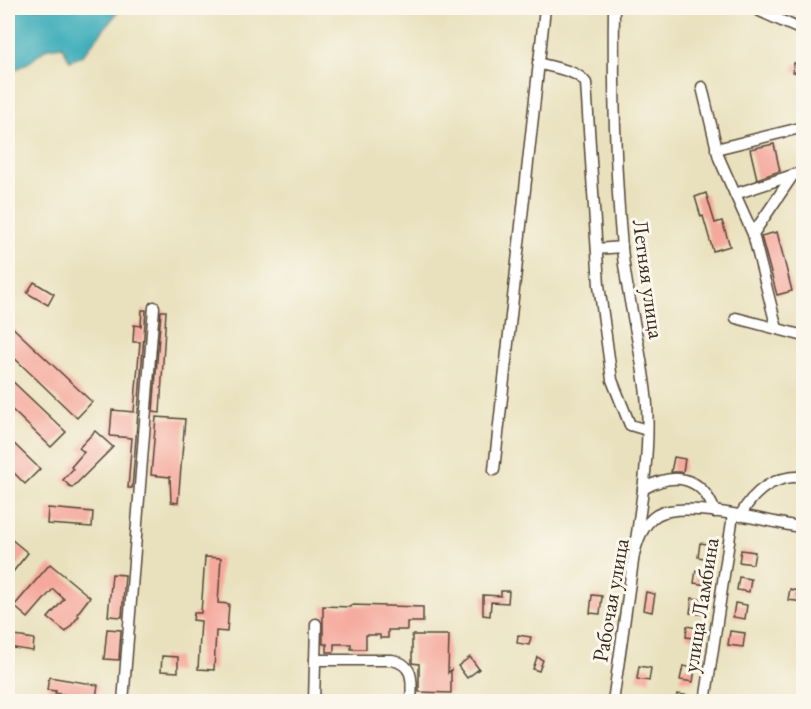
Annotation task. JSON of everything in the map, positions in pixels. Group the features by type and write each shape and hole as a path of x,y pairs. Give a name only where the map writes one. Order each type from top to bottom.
{"street":[{"path":"494,470 545,8"},
{"name":"Летняя улица","path":"614,8 615,104 622,247 647,405 643,489 634,554"},
{"path":"753,8 804,31"},
{"path":"538,63 575,74 582,77 586,83 597,249 612,380 630,425 647,430"},
{"path":"702,87 723,171 753,234 777,329"},
{"path":"716,149 804,128"},
{"path":"735,194 798,174"},
{"path":"753,234 798,174"},
{"path":"597,249 622,247"},
{"path":"123,702 154,307"},
{"path":"736,318 804,336"},
{"path":"736,516 760,489 791,477 804,477"},
{"path":"643,489 669,479 687,481 707,493 715,512"},
{"name":"Рабочая улица","path":"613,702 634,554 637,542 650,521 662,513 683,508 804,528"},
{"name":"улица Ламбина","path":"705,702 736,516"},
{"path":"314,702 316,624"},
{"path":"315,660 392,660 404,664 411,676 411,702"}],"water":[{"path":"8,8 121,8 83,55 70,61 62,46 47,48 15,70 8,68"}],"building":[{"path":"794,63 804,65 804,74 793,72"},
{"path":"774,144 780,171 757,179 750,149"},
{"path":"706,193 715,223 722,221 730,246 713,251 695,197"},
{"path":"777,232 792,291 777,295 761,236"},
{"path":"34,282 54,294 48,305 27,293"},
{"path":"142,310 146,310 132,488 128,488 132,438 110,436 112,410 134,412 140,342 133,342 134,325 141,326"},
{"path":"161,311 166,311 160,413 153,412"},
{"path":"8,323 92,402 77,418 8,352"},
{"path":"8,377 66,432 51,447 8,406"},
{"path":"156,417 185,419 178,503 171,502 170,477 151,475"},
{"path":"95,431 113,447 72,488 63,480 84,452 79,448"},
{"path":"8,438 40,469 25,484 8,467"},
{"path":"674,457 685,459 683,472 671,472"},
{"path":"48,508 93,512 92,527 47,524"},
{"path":"11,539 28,553 8,578 8,544"},
{"path":"700,543 713,545 711,559 698,557"},
{"path":"741,550 755,552 753,564 739,562"},
{"path":"205,557 221,558 218,603 229,604 227,632 216,631 214,670 198,669 201,621 193,620 194,613 201,613"},
{"path":"50,564 90,597 66,632 48,618 64,599 53,589 28,618 14,606"},
{"path":"696,570 709,572 707,585 694,583"},
{"path":"112,574 125,575 122,617 108,616"},
{"path":"739,577 751,579 749,592 737,590"},
{"path":"790,589 798,591 797,595 804,596 804,602 788,600"},
{"path":"501,591 509,591 508,603 491,602 490,616 483,615 483,595 501,596"},
{"path":"646,592 655,594 652,612 643,610"},
{"path":"592,595 602,596 600,614 590,613"},
{"path":"692,598 705,600 702,614 690,613"},
{"path":"735,603 747,605 745,619 733,617"},
{"path":"351,605 423,607 423,622 407,622 407,630 388,630 388,638 380,638 380,635 366,635 366,649 351,649 351,644 334,644 334,652 327,652 327,644 323,644 323,606 351,607"},
{"path":"687,626 701,629 699,639 686,637"},
{"path":"107,629 121,630 119,660 104,659"},
{"path":"730,631 745,633 743,647 728,645"},
{"path":"8,635 34,639 33,651 8,647"},
{"path":"412,635 449,635 448,673 451,670 451,693 419,692 419,664 412,663"},
{"path":"518,635 531,637 529,645 517,643"},
{"path":"162,656 178,657 178,672 161,671"},
{"path":"470,657 479,669 467,678 458,666"},
{"path":"537,657 543,660 539,671 533,669"},
{"path":"639,666 651,668 649,681 637,679"},
{"path":"683,666 695,668 693,682 680,680"},
{"path":"49,677 98,685 96,697 91,699 47,690"},
{"path":"677,694 698,697 698,702 676,702"}]}
